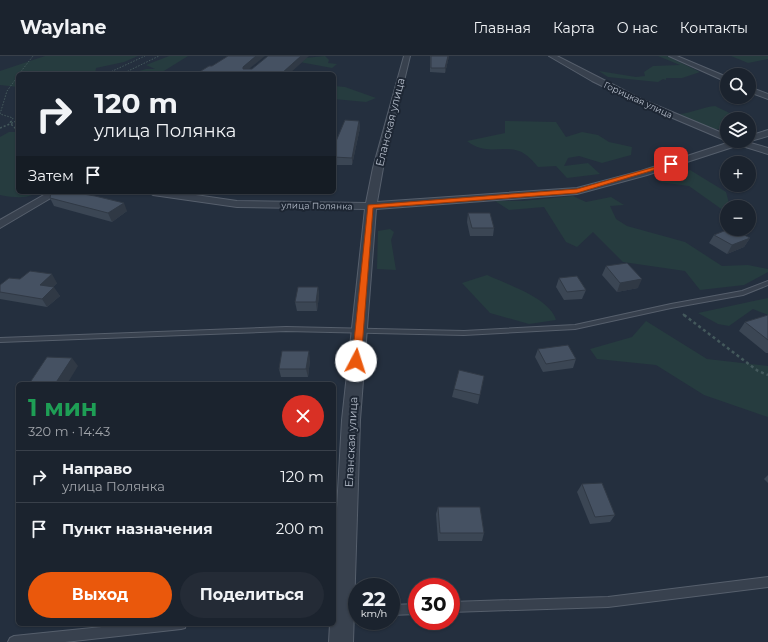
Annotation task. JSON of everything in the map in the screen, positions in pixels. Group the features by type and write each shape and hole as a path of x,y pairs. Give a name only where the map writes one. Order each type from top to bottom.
{"street":[{"name":"Еланская улица","path":"341,642 344,612 351,420 370,206 400,78 408,56"},
{"name":"Горицкая улица","path":"552,56 575,70 659,112 720,135"},
{"path":"672,56 720,77"},
{"path":"756,92 768,97"},
{"path":"756,137 768,133"},
{"name":"улица Полянка","path":"167,194 237,204 370,206 577,191 644,173 720,148"},
{"name":"улица Полянка","path":"756,148 768,152"},
{"path":"0,225 53,194"}],"lane":[{"path":"0,340 286,329 359,332 464,333 576,327 671,306 743,293 768,283"},
{"path":"460,608 608,602 768,582"},
{"path":"14,642 162,626"}],"path":[{"path":"21,72 32,56"},
{"path":"110,72 145,56"},
{"path":"126,72 159,56"},
{"path":"10,123 13,118 0,114 7,91 16,79"},
{"path":"0,128 16,121"},
{"path":"10,123 16,128"},
{"path":"671,306 758,371 768,375"}],"green space":[{"path":"45,56 138,56 124,62 96,68 95,72 16,72 16,87 0,85 0,71"},
{"path":"169,56 188,56 162,72 136,72 146,69 155,69 146,65"},
{"path":"325,56 329,60 328,63 337,64 332,68 294,61 304,58"},
{"path":"658,56 667,56 700,72 682,78 666,78 666,80 663,79 658,82 608,77 599,71 636,77 645,76 644,72 653,66 680,65"},
{"path":"731,56 768,56 768,59 748,63"},
{"path":"336,86 345,87 376,98 366,102 336,99"},
{"path":"715,106 727,112 720,112 720,129 713,130 679,114 688,112"},
{"path":"505,121 556,122 566,137 582,132 598,135 609,142 632,147 631,155 602,163 579,156 568,158 564,166 588,163 600,174 567,178 556,166 538,167 522,152 512,149 480,148 467,141 505,133"},
{"path":"9,132 16,132 16,194 35,194 20,197 0,195 0,137"},
{"path":"690,170 720,188 720,192 726,192 728,200 720,200 720,208 689,186 659,182"},
{"path":"573,196 586,202 611,197 624,205 610,206 616,219 627,226 685,242 722,266 748,265 768,269 768,272 744,285 700,290 685,271 623,262 593,232 577,247 566,242 544,207 509,210 495,201 522,201"},
{"path":"390,229 394,232 391,240 396,270 377,269 378,231"},
{"path":"487,275 516,287 537,298 552,312 556,320 529,324 490,313 462,283"},
{"path":"768,298 768,315 753,309 729,326 718,324 698,313"},
{"path":"646,321 707,359 768,366 768,417 704,395 656,365 597,359 590,349 632,337"}],"building":[{"path":"228,56 256,56 243,67 243,69 252,69 268,56 301,56 283,72 199,72 209,66 212,66"},
{"path":"431,56 448,56 445,68 431,68"},
{"path":"345,120 359,121 352,158 336,157 336,141"},
{"path":"51,194 83,194 124,203 108,213 50,198"},
{"path":"468,213 490,213 494,228 472,228"},
{"path":"720,233 720,236 746,236 750,238 732,245 714,235"},
{"path":"627,263 642,279 620,283 606,266"},
{"path":"30,271 52,274 40,285 54,287 42,299 0,292 0,285 9,278 20,279"},
{"path":"577,276 586,290 567,292 559,278"},
{"path":"298,287 318,287 316,302 295,302"},
{"path":"768,315 768,340 745,322"},
{"path":"568,345 576,359 546,364 538,349"},
{"path":"282,351 309,351 306,369 279,369"},
{"path":"47,357 72,358 56,382 30,382"},
{"path":"459,370 484,376 480,395 454,389"},
{"path":"602,483 615,515 595,517 582,484"},
{"path":"438,507 480,507 484,533 440,533"}],"route":[{"path":"356,361 370,206 577,191 671,164"}]}
